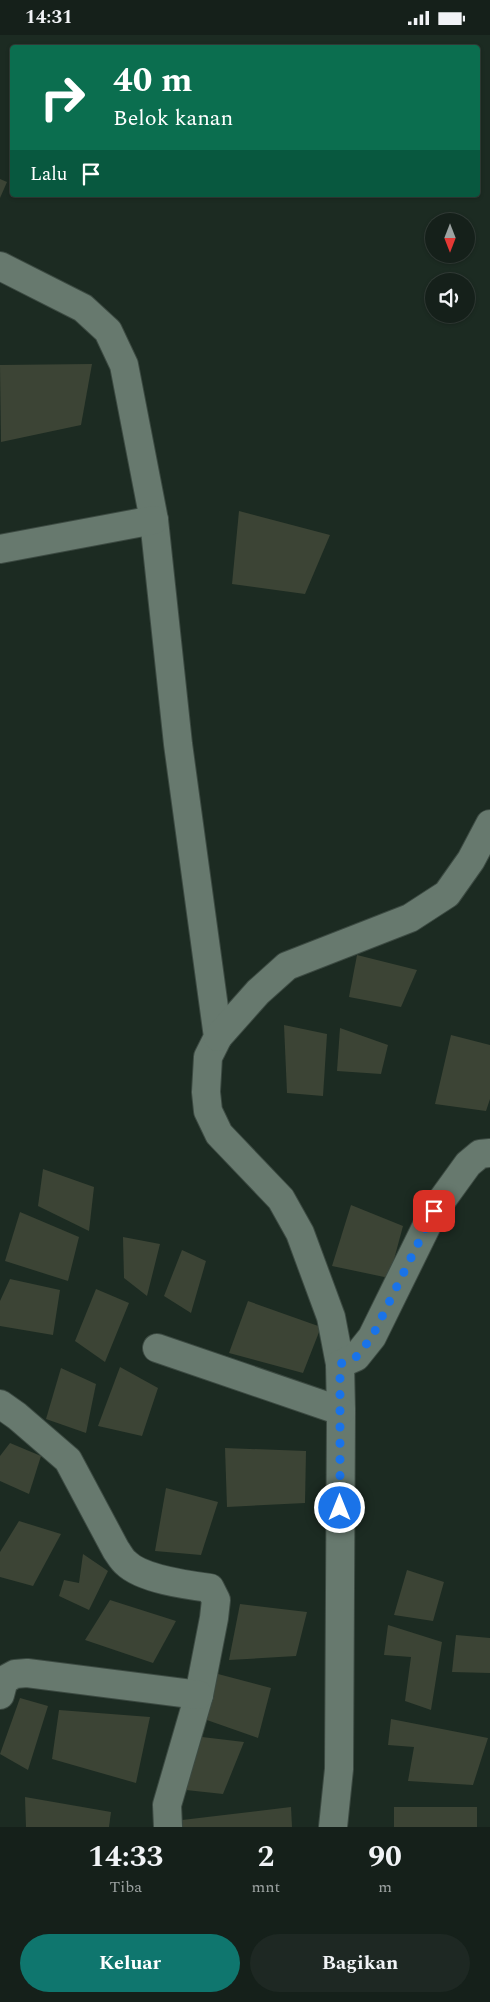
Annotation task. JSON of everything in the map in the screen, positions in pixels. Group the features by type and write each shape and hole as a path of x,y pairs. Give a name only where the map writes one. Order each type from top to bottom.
{"street":[{"path":"0,267 83,308 108,331 124,365 154,520 178,744 218,1037"},
{"path":"0,549 154,520"},
{"path":"333,1827 339,1769 340,1364 331,1317 300,1233 281,1199 219,1134 208,1111 206,1092 208,1057 218,1037 258,993 287,966 410,918 447,894 471,860 490,824"},
{"path":"340,1364 356,1357 372,1337 434,1211 468,1163 480,1154 490,1153"},
{"path":"157,1348 341,1411"},
{"path":"0,1404 17,1416 68,1460 116,1550 126,1563 138,1571 179,1584 210,1588 216,1600 199,1695 167,1805 168,1827"},
{"path":"0,1695 4,1680 15,1674 27,1673 199,1695"}],"building":[{"path":"0,179 7,182 0,198"},
{"path":"92,364 81,425 1,442 0,365"},
{"path":"239,511 330,535 305,594 232,584"},
{"path":"357,955 417,970 401,1007 349,997"},
{"path":"284,1025 327,1034 323,1096 287,1093"},
{"path":"340,1028 388,1045 381,1074 337,1071"},
{"path":"451,1035 490,1045 490,1099 486,1111 435,1104"},
{"path":"43,1169 94,1187 89,1231 38,1206"},
{"path":"351,1205 403,1226 389,1278 332,1266"},
{"path":"20,1212 79,1237 68,1281 5,1261"},
{"path":"123,1237 160,1244 147,1296 124,1278"},
{"path":"182,1250 206,1261 191,1313 164,1296"},
{"path":"10,1279 60,1290 53,1335 0,1326 0,1301"},
{"path":"96,1289 129,1303 105,1362 75,1341"},
{"path":"248,1301 321,1327 303,1373 229,1353"},
{"path":"120,1367 158,1388 142,1436 98,1426"},
{"path":"61,1368 96,1384 86,1433 46,1419"},
{"path":"10,1443 41,1456 29,1494 0,1481 0,1456"},
{"path":"225,1448 306,1451 305,1503 227,1507"},
{"path":"166,1488 218,1502 201,1555 155,1551"},
{"path":"19,1521 61,1534 33,1586 0,1577 0,1552"},
{"path":"83,1554 108,1571 89,1610 59,1596 64,1580 79,1583"},
{"path":"407,1570 444,1582 433,1621 394,1615"},
{"path":"110,1600 176,1621 153,1663 85,1640"},
{"path":"240,1604 307,1612 296,1656 229,1660"},
{"path":"388,1625 442,1642 431,1710 405,1701 411,1657 384,1655"},
{"path":"456,1635 490,1638 490,1673 452,1672"},
{"path":"218,1674 271,1688 258,1738 204,1719"},
{"path":"20,1698 48,1706 28,1770 0,1754"},
{"path":"59,1710 150,1717 136,1783 52,1759"},
{"path":"391,1719 488,1738 473,1785 408,1781 414,1747 388,1745"},
{"path":"202,1737 244,1742 223,1794 186,1790"},
{"path":"25,1797 111,1812 109,1827 26,1827"},
{"path":"291,1807 292,1827 183,1827 182,1820"},
{"path":"394,1807 477,1807 477,1827 394,1827"}],"route":[{"path":"340,1508 340,1364 356,1357 372,1337 434,1211"}]}
